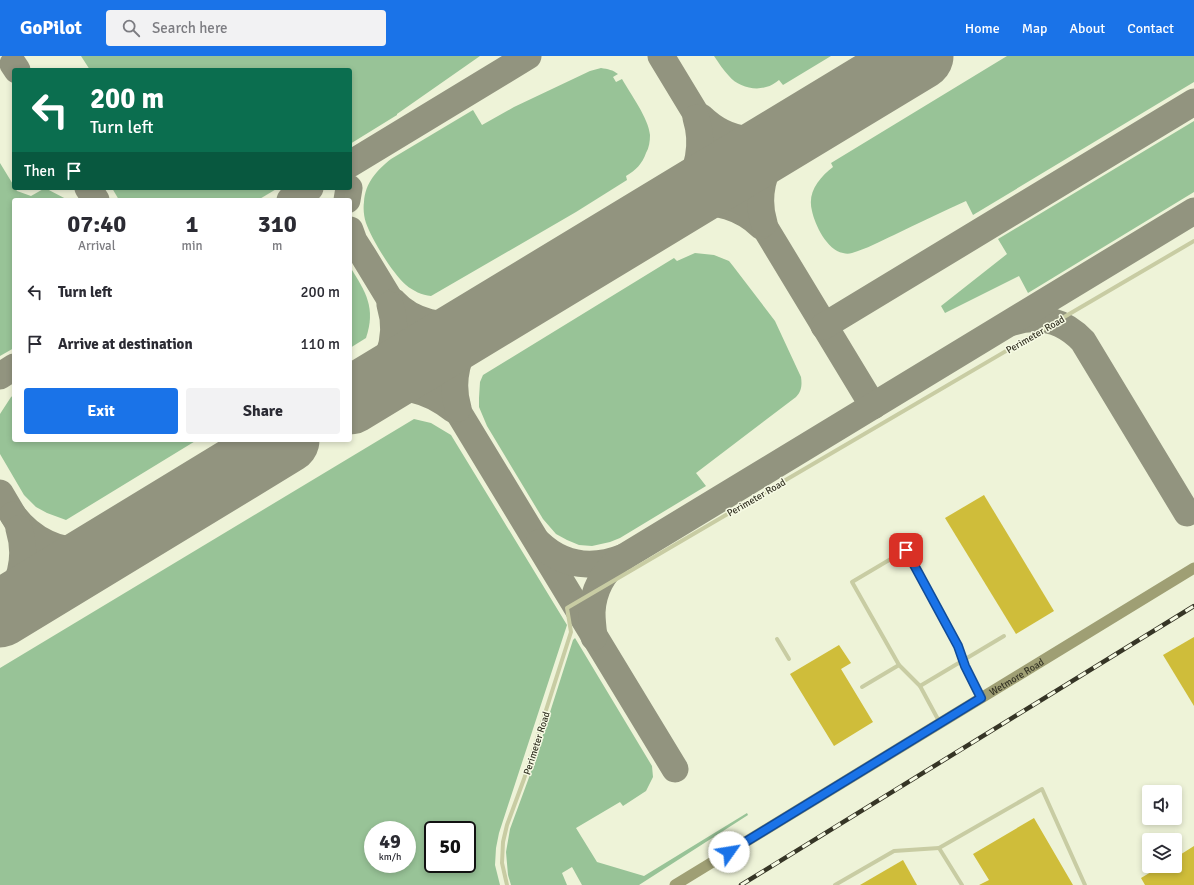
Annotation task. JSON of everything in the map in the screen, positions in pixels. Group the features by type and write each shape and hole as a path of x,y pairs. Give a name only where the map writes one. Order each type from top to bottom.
{"main road":[{"name":"Wetmore Road","path":"675,885 1194,568"}],"lane":[{"name":"Perimeter Road","path":"507,885 502,863 503,842 507,825 524,779 570,632 566,608 1194,241"},
{"path":"940,723 920,686 898,665 852,582 906,550 958,646 981,698"},
{"path":"920,686 1004,636"},
{"path":"777,639 789,659"},
{"path":"862,687 898,665"},
{"path":"836,885 894,851 939,848 1042,789 1085,885"},
{"path":"939,848 962,885"}],"green space":[{"path":"81,56 480,56 397,115 352,143 352,68 89,68"},
{"path":"714,56 831,56 783,85 779,80 770,86 751,88 732,80"},
{"path":"1007,56 1194,56 1194,82 973,215 966,201 873,245 850,254 837,251 832,247 819,230 811,204 811,198 815,186 833,167 831,163"},
{"path":"601,68 618,74 613,77 616,82 622,79 643,114 649,129 649,147 643,160 626,176 627,180 576,212 431,296 424,295 406,285 383,256 365,221 365,195 369,183 377,172 391,159 473,110 482,125 514,107 590,71"},
{"path":"1194,121 1194,192 1028,293 1019,276 945,313 941,306 1007,254 998,239"},
{"path":"0,163 12,183 12,190 16,190 31,196 42,190 49,190 64,198 12,198 12,349 0,356"},
{"path":"113,190 275,190 261,198 118,198"},
{"path":"695,253 714,255 729,261 775,321 801,377 800,390 796,397 696,473 706,486 620,538 610,542 592,546 579,545 567,540 556,534 543,519 487,426 479,407 480,382 483,375 674,258 677,261"},
{"path":"352,270 361,284 370,309 369,327 366,338 352,347"},
{"path":"12,396 12,442 194,442 66,520 36,507 24,495 0,454 0,414"},
{"path":"414,419 431,423 451,435 567,625 499,833 495,865 500,885 0,885 0,668"},
{"path":"575,638 652,766 653,777 646,791 623,806 620,802 576,828 597,862 644,876 747,813 748,815 639,885 582,885 572,867 562,873 567,885 511,885 508,875 506,852 510,829 531,772 573,640"}],"building":[{"path":"984,495 1054,611 1016,634 945,518"},
{"path":"1194,637 1194,706 1163,655"},
{"path":"839,645 851,663 841,669 873,722 834,746 790,674"},
{"path":"1034,818 1073,885 979,885 989,880 973,854"},
{"path":"1194,846 1194,885 1145,885 1141,878 1149,873 1182,873 1182,854"},
{"path":"903,860 917,885 860,885"}],"taxiway":[{"path":"352,163 528,56"},
{"path":"661,56 873,406"},
{"path":"13,64 16,68"},
{"path":"824,326 1194,102"},
{"path":"701,117 724,133 747,139 771,138 797,131"},
{"path":"656,216 670,205 688,185 696,167 700,147 700,137 696,118"},
{"path":"764,223 761,193 765,174 773,156 779,148 797,131"},
{"path":"89,190 95,198"},
{"path":"293,198 307,190"},
{"path":"347,198 349,190"},
{"path":"664,213 677,207 699,203 719,204 728,206 746,214 761,226"},
{"path":"594,637 592,621 594,597 608,570 619,560 1194,211"},
{"path":"352,236 675,769"},
{"path":"394,302 410,315 439,324 459,325 496,313"},
{"path":"355,396 366,388 375,378 383,368 388,356 394,331 390,305"},
{"path":"458,408 455,377 460,357 469,339 476,330 493,316"},
{"path":"1013,322 1032,319 1051,321 1068,328 1083,341 1187,513"},
{"path":"0,376 12,368"},
{"path":"352,403 369,393 380,389 403,388 435,397 454,410"},
{"path":"0,493 53,582"},
{"path":"13,515 20,524 37,538 68,550 101,547 131,534"},
{"path":"0,608 13,591 20,572 23,551 19,529"},
{"path":"539,543 559,557 580,564 602,563 624,557"}],"runway":[{"path":"352,400 920,56"},
{"path":"0,614 283,442"}],"railway":[{"path":"741,885 1194,606"}],"route":[{"path":"729,852 981,698 965,666 958,646 906,550"}]}
